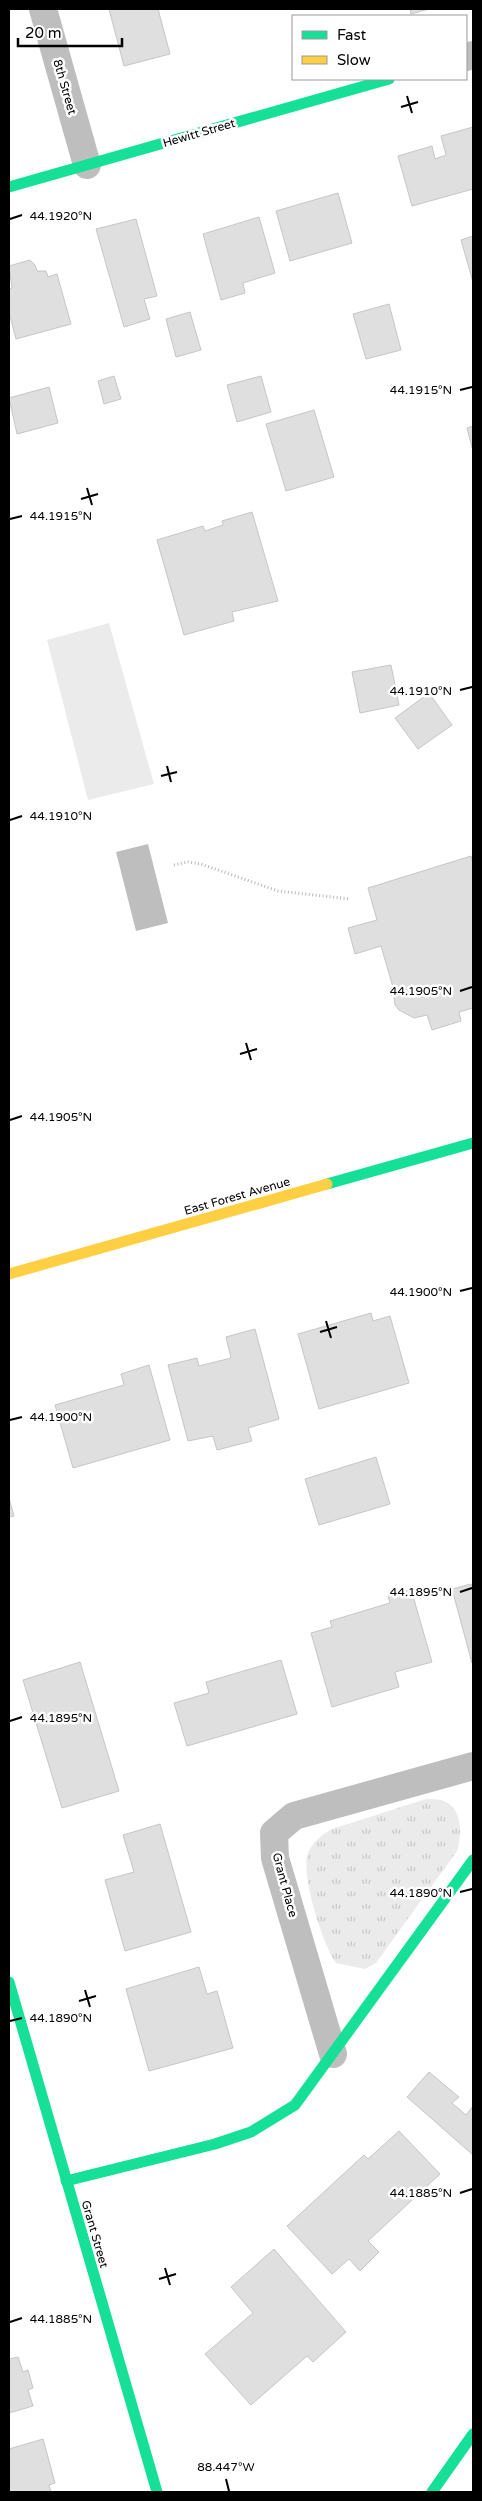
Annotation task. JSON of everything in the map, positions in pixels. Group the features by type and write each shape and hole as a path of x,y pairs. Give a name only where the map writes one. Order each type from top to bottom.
{"street":[{"name":"8th Street","path":"43,9 86,166"},
{"name":"Hewitt Street","path":"9,187 386,80"},
{"name":"East Forest Avenue","path":"9,1274 473,1143"},
{"name":"Grant Place","path":"333,2054 275,1858 274,1833 294,1816 473,1766"},
{"path":"66,2181 215,2144 252,2132 295,2105 473,1860"},
{"name":"Grant Street","path":"9,1982 157,2492"},
{"path":"432,2492 473,2434"}],"path":[{"path":"174,866 188,862 201,864 278,891 350,899"}],"green space":[{"path":"109,623 154,784 88,800 47,640"},
{"path":"426,1799 441,1800 453,1808 457,1815 460,1829 457,1851 376,1963 365,1969 336,1963 319,1926 310,1893 306,1863 310,1849 318,1839 332,1829"}],"shaded area":[{"path":"148,844 168,923 136,931 116,852"}],"building":[{"path":"109,9 158,9 170,54 124,66"},
{"path":"410,9 429,9 411,14"},
{"path":"473,127 473,189 412,206 398,156 432,146 435,159 446,155 441,136"},
{"path":"338,193 352,243 290,261 276,211"},
{"path":"259,217 275,273 243,283 245,293 221,300 203,234"},
{"path":"136,219 157,296 144,299 150,319 124,327 96,229"},
{"path":"473,236 473,282 461,240"},
{"path":"30,260 35,265 37,271 46,271 48,277 57,274 71,324 16,339 9,312 9,289 12,288 9,266"},
{"path":"389,304 401,350 366,359 353,314"},
{"path":"190,312 201,350 176,357 166,319"},
{"path":"114,376 121,399 104,404 98,381"},
{"path":"261,376 271,412 237,422 227,385"},
{"path":"49,387 58,423 17,434 9,398"},
{"path":"314,410 334,477 286,491 266,424"},
{"path":"473,426 473,451 467,428"},
{"path":"252,512 278,601 232,612 234,621 184,635 157,540 203,526 205,531 223,525 222,521"},
{"path":"391,665 399,705 360,713 352,672"},
{"path":"429,693 452,725 418,749 395,718"},
{"path":"471,856 473,863 473,1008 459,1012 461,1021 432,1030 427,1015 414,1018 399,1010 395,1005 393,987 381,946 355,954 348,928 377,920 368,888"},
{"path":"371,1313 373,1321 390,1316 409,1383 319,1409 298,1334"},
{"path":"255,1329 279,1419 248,1428 252,1441 217,1450 213,1436 188,1441 168,1365 197,1358 199,1366 231,1358 226,1337"},
{"path":"149,1365 170,1440 73,1468 55,1405 124,1385 121,1374"},
{"path":"376,1457 390,1504 319,1525 305,1479"},
{"path":"9,1498 14,1516 9,1517"},
{"path":"471,1584 473,1591 472,1663 452,1589"},
{"path":"411,1589 432,1662 395,1672 399,1687 332,1707 311,1633 332,1627 330,1621 390,1603 388,1596"},
{"path":"281,1660 297,1714 187,1746 174,1703 209,1693 206,1682"},
{"path":"80,1662 119,1791 62,1808 23,1680"},
{"path":"160,1824 191,1932 125,1951 105,1880 134,1872 123,1835"},
{"path":"199,1967 207,1994 217,1991 233,2048 149,2071 126,1989"},
{"path":"429,2072 459,2097 452,2103 466,2115 473,2106 473,2155 407,2097"},
{"path":"399,2131 440,2174 368,2241 379,2252 360,2271 349,2259 332,2274 287,2226 364,2155 368,2159"},
{"path":"274,2249 346,2332 313,2362 307,2356 251,2405 205,2354 253,2313 231,2287"},
{"path":"18,2357 23,2372 28,2370 33,2388 28,2390 33,2406 9,2413 9,2359"},
{"path":"43,2439 55,2483 49,2485 51,2492 9,2492 9,2449"}],"traffic: fast":[{"path":"9,187 385,80"},
{"path":"327,1184 473,1143"},
{"path":"66,2181 215,2144 251,2132 295,2105 473,1860"},
{"path":"9,1982 157,2492"},
{"path":"432,2492 473,2434"}],"traffic: slow":[{"path":"9,1274 327,1184"}]}
